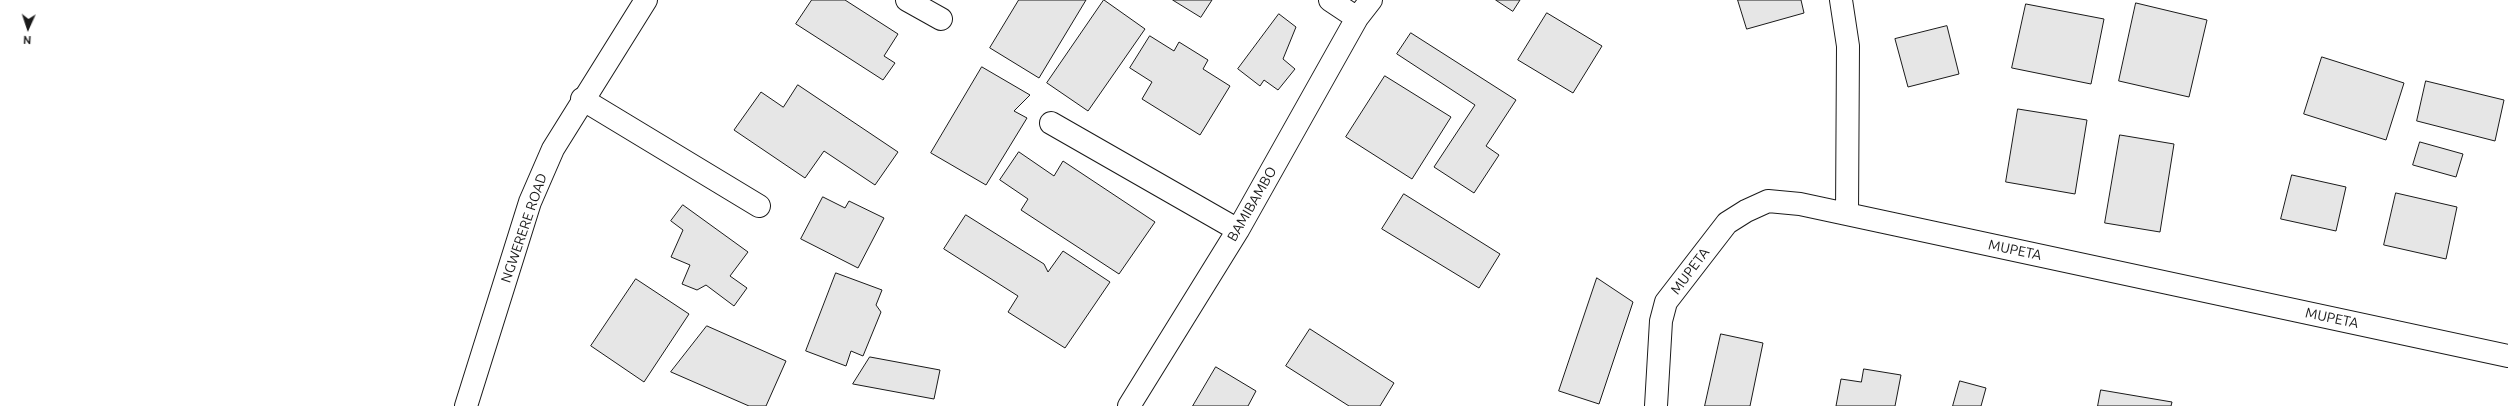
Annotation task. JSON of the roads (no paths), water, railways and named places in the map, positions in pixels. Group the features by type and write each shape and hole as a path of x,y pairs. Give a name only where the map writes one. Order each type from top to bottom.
{"street":[{"name":"NGWERERE ROAD","path":"466,406 530,202 553,149 582,99 646,0"},
{"path":"907,0 941,19"},
{"path":"1330,0 1357,18"},
{"name":"BAMIBAMBO","path":"1129,406 1238,230 1357,18 1371,0"},
{"path":"1841,0 1848,46 1847,214"},
{"path":"582,99 759,206"},
{"path":"1051,123 1238,230"},
{"name":"MUPETA","path":"1656,406 1661,321 1666,302 1727,223 1746,211 1768,201 1800,204 2508,356"}]}
